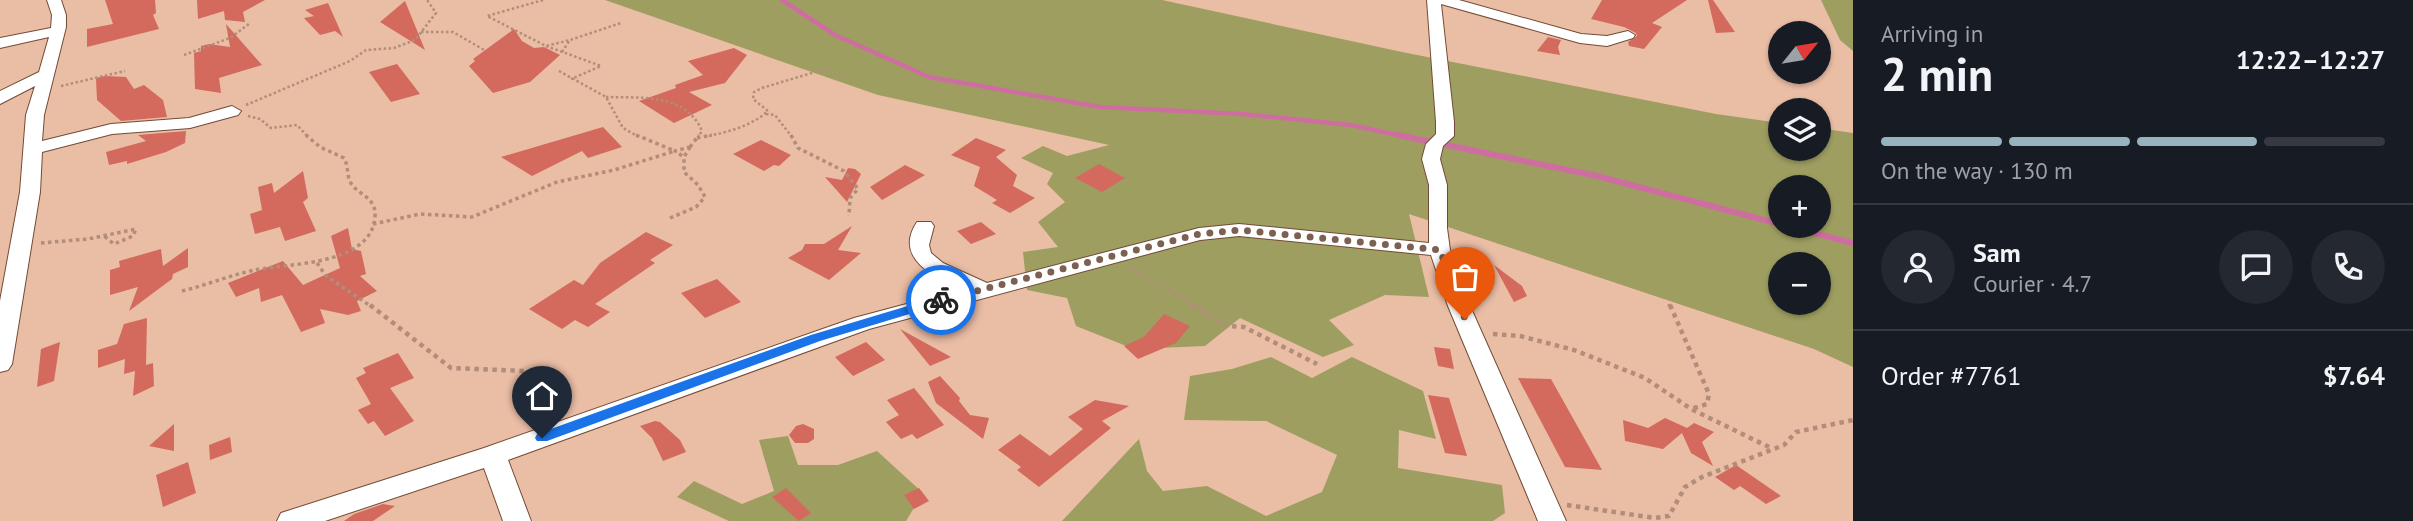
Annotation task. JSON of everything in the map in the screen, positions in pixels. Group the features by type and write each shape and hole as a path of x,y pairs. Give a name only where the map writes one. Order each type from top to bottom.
{"street":[{"path":"0,364 30,192 35,115 58,31 59,15 54,0"},
{"path":"1434,0 1445,122 1445,136 1435,144 1431,159 1438,185 1437,228 1440,250 1470,333 1548,512"},
{"path":"1443,0 1580,38 1613,41 1628,35"},
{"path":"0,43 58,31"},
{"path":"0,99 14,89 46,81"},
{"path":"33,148 71,141 111,129 190,123 232,111"},
{"path":"924,226 918,246 921,255 951,277 983,289"},
{"path":"291,521 493,455 816,338 902,311 1111,256 1222,230 1440,250"},
{"path":"493,455 517,521"}],"path":[{"path":"232,111 350,61 366,50 394,48 415,40 419,32 434,21 436,13 427,0"},
{"path":"543,0 487,16 546,46 601,66 571,79"},
{"path":"184,55 230,38 250,23"},
{"path":"546,46 621,23"},
{"path":"419,32 453,32 486,51"},
{"path":"562,52 570,40"},
{"path":"766,114 768,111 753,99 754,92 825,69 848,78"},
{"path":"46,81 73,84 125,71"},
{"path":"559,71 606,97 669,101 693,111 700,121 702,131 684,157 684,172 698,185 705,198 696,207 670,218"},
{"path":"606,97 623,128 645,141 675,150 684,157"},
{"path":"182,290 267,267 317,263 355,246 368,235 373,224 375,210 371,201 349,181 347,161 342,154 322,148 297,125 271,128 260,119 232,111"},
{"path":"697,138 752,122 766,114 775,115 798,148 844,171 858,189 850,198 849,216"},
{"path":"373,224 420,214 472,217 557,182 614,170 690,147"},
{"path":"21,245 104,236 116,230 136,229 133,236 114,244 104,236"},
{"path":"1111,256 1227,326 1244,327 1317,364"},
{"path":"317,263 326,276 387,317 407,337 451,368 526,371 544,384"},
{"path":"1669,304 1687,342 1695,372 1709,394 1707,404 1691,409"},
{"path":"1470,333 1520,336 1574,350 1645,378 1691,409 1771,448"},
{"path":"1548,512 1655,518 1669,516 1685,487 1771,448 1784,445 1796,432 1853,420"}],"shaded area":[{"path":"605,0 1162,0 1402,52 1716,114 1768,121 1768,161 1831,161 1831,130 1853,133 1853,367 1814,349 1409,214 1429,297 1385,295 1329,320 1354,345 1323,357 1240,318 1205,346 1134,349 1076,326 1067,298 1027,290 1023,252 1058,247 1038,222 1065,202 1047,184 1053,173 1021,158 1043,146 1067,156 1109,145 878,95"},
{"path":"1821,0 1853,0 1853,51 1840,40"},
{"path":"1271,357 1312,378 1352,357 1423,391 1436,439 1399,430 1398,468 1502,485 1505,513 1493,521 1062,521 1139,439 1147,471 1163,491 1207,486 1266,516 1322,492 1337,455 1266,421 1184,420 1190,376 1232,369"},
{"path":"788,436 798,465 838,465 877,451 923,493 906,521 729,521 677,497 694,481 742,504 774,491 759,440"}],"building":[{"path":"105,0 155,0 156,13 153,15 159,29 87,47 87,29 113,24"},
{"path":"197,0 265,0 243,12 245,22 225,20 224,11 198,19"},
{"path":"1602,0 1687,0 1652,23 1662,27 1644,49 1629,46 1628,42 1637,36 1636,33 1624,27 1591,19"},
{"path":"1708,0 1713,0 1735,32 1716,33"},
{"path":"405,1 425,50 380,22"},
{"path":"328,3 343,37 335,31 320,35 304,18 314,16 305,10"},
{"path":"226,24 262,65 219,78 221,93 195,89 194,53 201,51 201,46 209,44 230,47"},
{"path":"514,29 522,41 534,48 544,47 560,55 530,82 493,93 469,66 475,61 473,59"},
{"path":"1548,37 1561,40 1558,47 1560,55 1537,51"},
{"path":"734,48 747,55 725,83 689,92 712,105 674,123 639,101 703,75 688,61"},
{"path":"397,64 420,94 391,102 369,72"},
{"path":"126,77 134,89 144,85 163,100 167,117 121,121 97,100 96,78"},
{"path":"603,127 622,147 588,158 582,151 532,176 501,157"},
{"path":"186,131 185,143 166,152 127,164 127,161 109,165 106,152 146,141 138,135"},
{"path":"976,138 1006,150 996,157 1017,175 1013,186 1035,198 1010,213 992,203 997,200 974,186 980,167 951,155"},
{"path":"761,140 791,155 779,166 774,165 764,171 733,154"},
{"path":"1099,164 1125,178 1102,192 1075,178"},
{"path":"905,165 925,175 882,200 870,187"},
{"path":"848,168 861,174 847,202 825,177 842,180"},
{"path":"303,171 308,198 303,202 316,231 285,241 280,227 255,234 250,214 262,210 258,187 272,183 274,193"},
{"path":"981,222 996,234 971,244 957,231"},
{"path":"852,226 838,250 861,253 829,280 788,258 802,250 805,244 824,244"},
{"path":"348,228 352,249 361,251 366,274 360,276 377,291 357,301 361,311 348,315 320,309 325,323 301,332 282,295 261,302 259,288 236,297 228,283 283,261 303,285 340,268 331,236"},
{"path":"646,232 673,245 650,260 655,263 595,304 610,312 588,327 575,320 562,329 529,309 574,280 583,285 600,263"},
{"path":"188,248 188,267 173,274 172,279 129,311 138,287 110,295 110,270 120,267 119,261 161,249 163,266"},
{"path":"1494,265 1522,286 1527,296 1514,302"},
{"path":"717,279 741,302 705,318 681,293"},
{"path":"1164,314 1190,326 1176,343 1138,359 1124,346 1144,337"},
{"path":"147,318 146,365 153,363 154,386 133,396 135,371 124,374 125,359 98,368 98,350 117,344 124,324"},
{"path":"900,329 951,357 930,366"},
{"path":"60,342 54,381 37,387 41,349"},
{"path":"866,342 885,360 853,376 835,357"},
{"path":"1434,347 1450,349 1454,369 1438,366"},
{"path":"398,353 414,378 390,388 414,421 385,436 374,421 368,424 358,410 371,404 356,378 366,373 363,368"},
{"path":"940,376 960,398 959,401 970,415 989,418 983,439 936,403 928,382"},
{"path":"1518,378 1551,379 1602,470 1565,467"},
{"path":"914,388 944,425 917,439 912,434 901,439 886,422 899,415 887,400"},
{"path":"1428,395 1449,398 1467,456 1445,453"},
{"path":"1095,400 1129,406 1102,421 1111,428 1039,487 1017,470 1021,467 998,450 1020,434 1050,456 1083,429 1068,417"},
{"path":"1665,418 1687,428 1694,423 1714,432 1702,442 1713,466 1691,453 1682,433 1663,449 1625,441 1623,420 1648,428"},
{"path":"660,422 680,440 686,452 663,461 652,438 640,426"},
{"path":"174,424 174,451 149,446"},
{"path":"803,424 814,429 814,439 808,443 795,443 789,435 796,426"},
{"path":"230,437 232,452 210,460 209,445"},
{"path":"188,462 196,493 163,507 156,475"},
{"path":"1736,465 1781,496 1766,504 1740,486 1734,490 1715,477"},
{"path":"786,488 811,513 799,521 772,497"},
{"path":"919,488 929,501 914,509 904,495"},
{"path":"383,504 395,506 373,521 344,521 354,514"}],"waterway":[{"path":"782,0 835,35 929,77 1100,107 1242,114 1351,125 1407,137"},
{"path":"1398,135 1597,176 1768,221"},
{"path":"1831,237 1853,243"}],"way so far":[{"path":"941,300 1199,234 1239,230 1440,250 1465,319"}],"route":[{"path":"542,438 816,338 941,300"}]}
